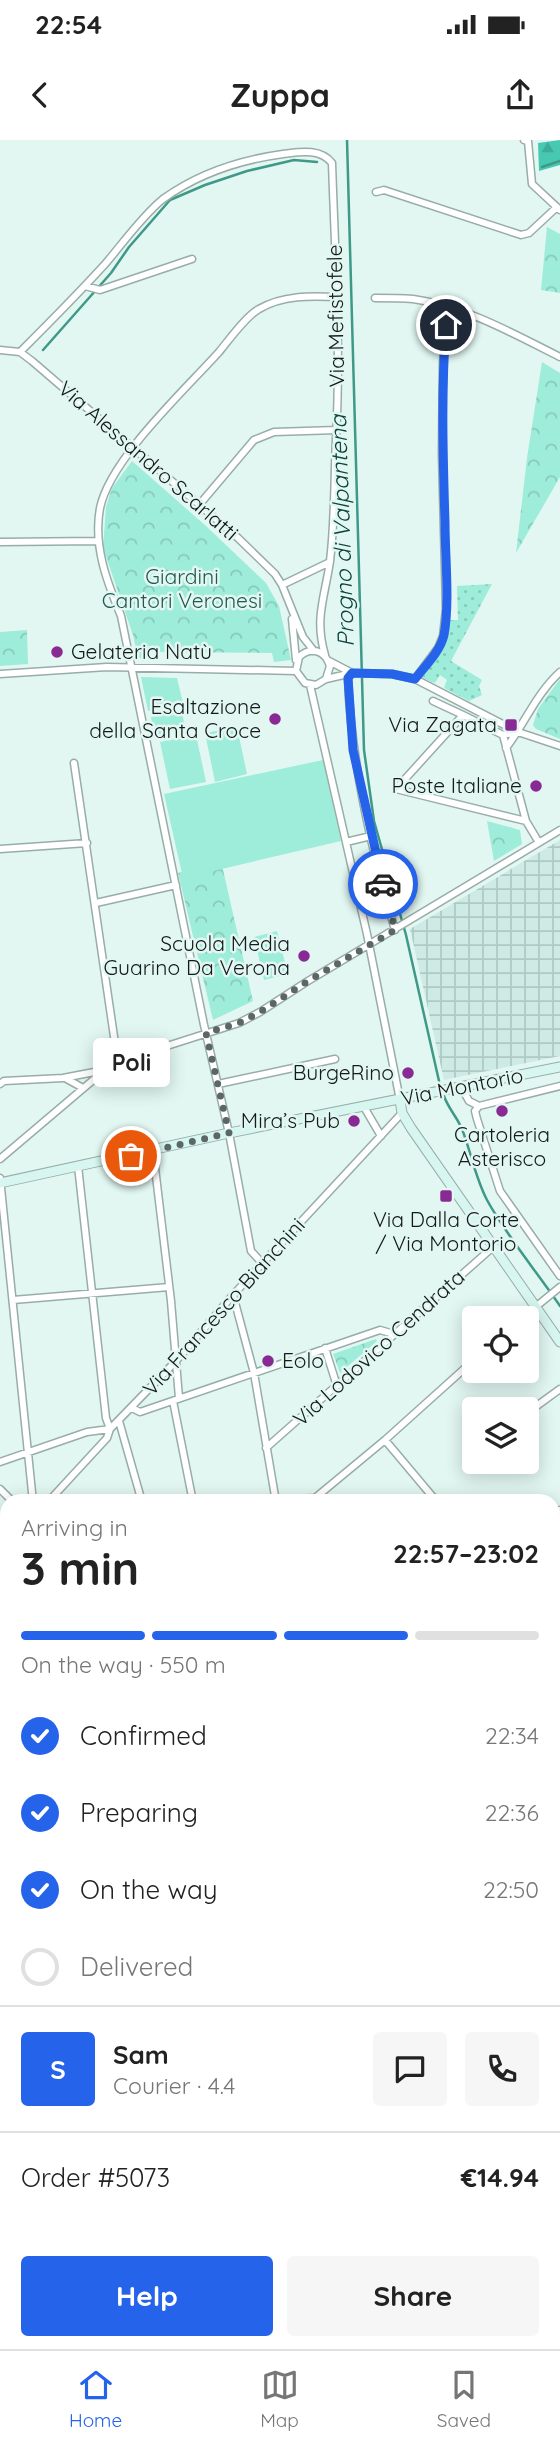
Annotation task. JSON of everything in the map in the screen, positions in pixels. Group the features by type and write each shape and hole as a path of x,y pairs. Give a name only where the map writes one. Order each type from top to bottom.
{"street":[{"path":"376,191 384,190 521,235 529,233 558,209 532,184 528,141 524,140"},
{"name":"Via Mefistofele","path":"85,286 160,201 211,172 243,161 302,152 321,153 332,163 337,297 337,430 330,562 321,603 320,633 327,658"},
{"path":"0,350 20,352 85,286 100,290 192,258"},
{"path":"263,1264 251,1251 229,1133 121,616 104,571 98,541 100,508 106,490 132,447 257,310 291,297 337,297"},
{"path":"375,298 412,299 453,310 481,319 560,357"},
{"path":"415,679 438,649 443,636 446,609 442,454 443,362 446,325 453,310"},
{"name":"Via Alessandro Scarlatti","path":"20,352 266,565 282,585 303,637 314,651"},
{"path":"199,505 254,440 274,432 337,430"},
{"path":"0,542 98,541"},
{"path":"282,585 330,562"},
{"name":"Via Alessandro Scarlatti","path":"290,610 296,667"},
{"path":"327,658 330,670 322,683 310,685 300,680 296,667 303,654 314,651 327,658 353,673"},
{"path":"0,674 130,667 296,667"},
{"path":"353,673 348,678 353,750 371,836 396,929"},
{"path":"326,679 353,673 415,679 518,732 560,746"},
{"path":"506,748 535,701 560,673"},
{"path":"310,685 369,945 402,1113 534,1306 560,1287"},
{"path":"433,701 503,735 518,732"},
{"path":"463,715 396,789 527,821"},
{"path":"503,735 527,821 538,841"},
{"path":"74,762 118,1064"},
{"path":"0,1084 4,1081 63,1078 105,1070 239,1023 560,830"},
{"path":"346,842 371,836"},
{"path":"0,849 87,843"},
{"path":"96,903 176,885"},
{"path":"218,1084 335,1059"},
{"name":"Via Montorio","path":"0,1183 229,1133 560,1067"},
{"path":"0,1159 105,1070"},
{"path":"63,1078 83,1088"},
{"name":"Via Montorio","path":"479,1106 560,1086"},
{"path":"461,1087 469,1101 479,1106 475,1111 500,1191 560,1276"},
{"path":"364,1107 381,1136"},
{"name":"Via Francesco Bianchini","path":"55,1494 107,1438 110,1429 175,1362 233,1295 402,1113"},
{"path":"153,1151 169,1287 176,1399 192,1494"},
{"path":"0,1462 87,1432 110,1429 106,1418 79,1166"},
{"path":"0,1178 32,1494"},
{"name":"Via Lodovico Cendrata","path":"266,1448 493,1247"},
{"path":"13,1300 169,1287"},
{"path":"233,1295 254,1373 275,1494"},
{"path":"539,1313 560,1342"},
{"path":"132,1408 140,1412 380,1330 394,1334"},
{"path":"325,1348 337,1386"},
{"path":"320,1494 462,1371"},
{"path":"539,1404 560,1390"},
{"path":"119,1421 140,1494"},
{"path":"385,1440 430,1494"}],"shaded area":[{"path":"560,840 560,1056 444,1080 410,929"}],"green space":[{"path":"560,140 560,165 539,171 538,143"},
{"path":"547,227 560,234 560,293 541,290"},
{"path":"542,362 560,373 560,477 516,553 527,458"},
{"name":"Giardini Cantori Veronesi","path":"132,461 266,583 279,606 291,660 274,662 272,653 151,652 150,659 138,658 133,635 103,548 106,507 112,488"},
{"path":"492,584 451,661 482,680 479,686 482,695 469,701 444,688 447,680 440,675 435,683 422,678 439,651 449,620 458,620 457,586"},
{"path":"27,630 28,664 0,666 0,632"},
{"path":"141,677 177,678 183,703 148,711"},
{"path":"560,679 560,739 536,729 533,725 538,709"},
{"path":"182,711 185,729 154,735 151,717"},
{"path":"237,727 247,774 215,782 205,733"},
{"path":"196,735 206,782 170,789 160,742"},
{"path":"323,760 341,841 183,878 164,794"},
{"path":"487,821 520,830 522,844 494,861"},
{"path":"221,861 253,1001 213,1020 178,873"},
{"path":"277,931 288,974 264,980 254,937"},
{"path":"376,1339 377,1341 340,1373 333,1354"}],"waterway":[{"name":"Progno di Valpantena","path":"347,140 364,750 374,821 406,935 439,1081"},
{"path":"43,350 111,273 129,247 170,200 247,171 294,160 317,162"},
{"path":"542,167 560,161"},
{"name":"Progno di Valpantena","path":"444,1096 462,1129 487,1200 560,1306"}],"way so far":[{"path":"131,1156 229,1133 206,1033 239,1023 260,1012 395,930 383,884"}],"place":[{"name":"Gelateria Natù","path":"57,652"},
{"name":"Esaltazione della Santa Croce","path":"275,719"},
{"name":"Via Zagata","path":"511,725"},
{"name":"Poste Italiane","path":"536,786"},
{"name":"Scuola Media Guarino Da Verona","path":"304,956"},
{"name":"BurgeRino","path":"408,1073"},
{"name":"Cartoleria Asterisco","path":"502,1111"},
{"name":"Mira’s Pub","path":"354,1121"},
{"name":"Poli","path":"131,1156"},
{"name":"Via Dalla Corte / Via Montorio","path":"446,1196"},
{"name":"Eolo","path":"268,1361"}],"route":[{"path":"383,884 353,750 348,678 352,673 369,673 415,679 438,649 443,636 446,609 442,454 446,325"}]}
